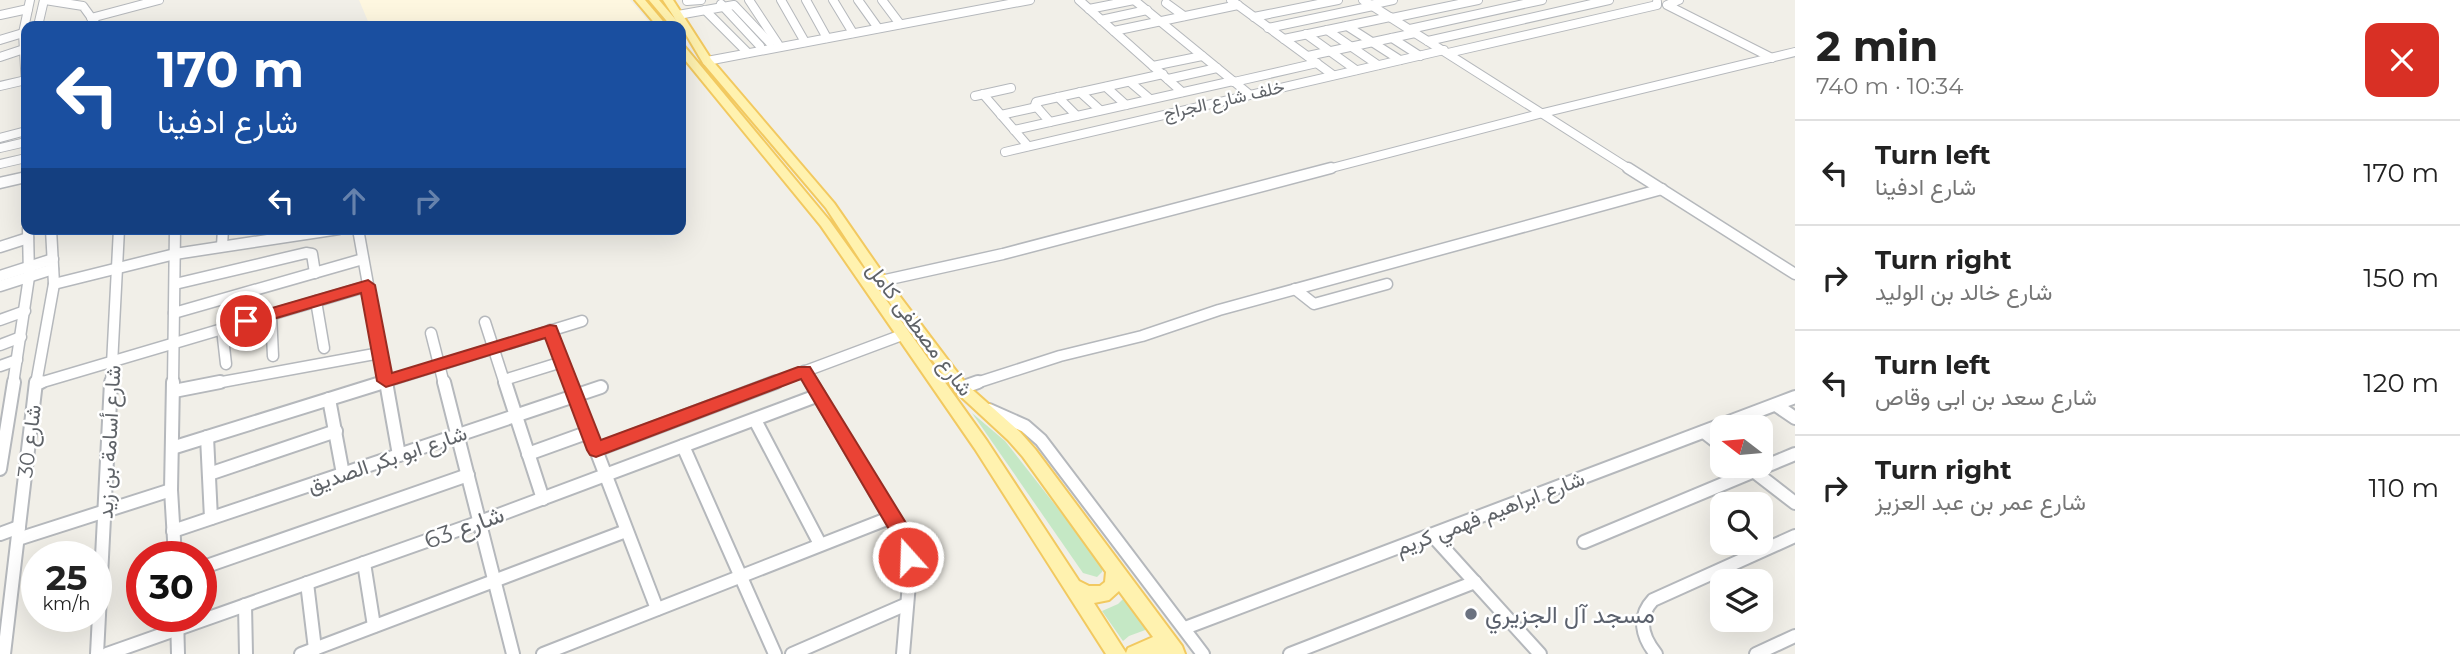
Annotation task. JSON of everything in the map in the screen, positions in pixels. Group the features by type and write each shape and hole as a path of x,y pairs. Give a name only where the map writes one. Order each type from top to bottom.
{"main road":[{"path":"640,0 658,21"},
{"path":"654,0 672,21"},
{"name":"شارع مصطفى كامل","path":"668,0 680,21"},
{"name":"شارع مصطفى كامل","path":"686,33 830,206 881,281 961,388 1029,453 1175,653"},
{"name":"شارع مصطفى كامل","path":"686,55 801,191 981,445 1117,654"},
{"path":"1073,586 1082,593 1104,595 1112,589 1116,580 1115,571"},
{"path":"1135,654 1153,646 1175,653"}],"street":[{"path":"39,21 45,0 92,0"},
{"path":"80,2 93,21 159,0"},
{"path":"687,1 702,0 706,9 747,52"},
{"path":"678,15 750,0 775,44"},
{"path":"781,0 805,42"},
{"path":"806,0 827,38"},
{"path":"833,0 853,33"},
{"path":"858,0 878,29"},
{"path":"882,0 900,24"},
{"path":"747,52 760,46 805,42 1030,0"},
{"path":"1079,0 1182,92"},
{"path":"1089,9 1134,0 1249,94"},
{"path":"1283,0 1316,18 1378,65"},
{"path":"1254,17 1310,3 1335,0"},
{"path":"1268,27 1393,0"},
{"path":"1284,39 1479,0"},
{"path":"1509,0 1558,28"},
{"path":"1308,56 1542,0"},
{"path":"1428,41 1609,0"},
{"path":"1679,0 1667,5 1772,58"},
{"path":"687,1 694,11"},
{"name":"خلف شارع الجراج","path":"1005,152 1333,75 1657,5 1655,1"},
{"path":"1166,3 1184,16"},
{"path":"1114,31 1235,3 1333,75"},
{"path":"0,15 29,4"},
{"path":"1369,4 1795,274"},
{"path":"722,5 760,46"},
{"path":"734,5 775,44"},
{"path":"1101,20 1147,10"},
{"path":"725,29 751,23"},
{"path":"1347,26 1400,60"},
{"path":"0,40 21,34"},
{"path":"1306,34 1356,70"},
{"path":"1392,38 1420,56"},
{"path":"707,61 775,44"},
{"path":"0,57 21,50"},
{"path":"881,281 1003,254 1543,113 1795,52"},
{"path":"1153,66 1202,55"},
{"path":"1014,130 1317,63"},
{"path":"1050,122 1036,102 1106,86 1217,68"},
{"path":"0,86 21,81"},
{"path":"1130,82 1150,99"},
{"path":"1106,86 1149,118"},
{"path":"1011,88 979,95 1028,146"},
{"path":"1080,92 1100,110"},
{"path":"1058,97 1077,116"},
{"path":"1001,115 1037,107"},
{"path":"0,138 21,132"},
{"path":"0,148 21,143"},
{"path":"0,164 21,159"},
{"path":"0,183 21,178"},
{"path":"961,388 1013,370 1142,336 1219,310 1662,189"},
{"path":"0,247 26,235"},
{"name":"شارع 30","path":"0,469 6,392 17,360 25,311 29,272 28,235"},
{"name":"شارع 30","path":"4,654 36,384 54,284 51,235"},
{"name":"شارع أسامة بن زيد","path":"97,654 120,235"},
{"path":"174,541 171,490 176,235"},
{"path":"222,246 223,235"},
{"path":"54,284 263,235"},
{"path":"359,235 399,455"},
{"path":"174,284 306,253 312,254 315,273"},
{"path":"174,313 363,259"},
{"path":"0,286 53,264"},
{"path":"0,276 29,272"},
{"path":"1295,289 1309,303 1314,304 1387,284"},
{"path":"36,384 368,285"},
{"path":"316,301 324,348"},
{"path":"0,320 25,311"},
{"path":"271,314 274,356"},
{"path":"172,448 582,321"},
{"path":"485,322 543,499"},
{"path":"222,329 226,364"},
{"path":"550,330 657,609"},
{"path":"431,332 513,654"},
{"path":"596,450 902,335"},
{"path":"0,345 21,337"},
{"path":"174,391 380,353"},
{"path":"0,366 17,360"},
{"path":"504,380 562,362"},
{"path":"804,371 902,536 908,557 903,654"},
{"name":"شارع ابو بكر الصديق","path":"173,531 601,387"},
{"name":"شارع 63","path":"217,612 480,522 819,396"},
{"name":"شارع ابراهيم فهمي كريم","path":"1185,628 1795,397"},
{"path":"330,399 343,474"},
{"path":"1776,405 1795,418"},
{"path":"984,408 1026,426 1041,440 1203,654"},
{"path":"755,420 820,544"},
{"path":"209,474 336,431"},
{"path":"528,454 589,432"},
{"path":"1704,432 1710,437"},
{"path":"207,437 211,519"},
{"path":"683,446 775,654"},
{"path":"1773,462 1793,457"},
{"path":"217,562 468,475"},
{"path":"1584,542 1728,478"},
{"path":"1764,478 1795,503"},
{"path":"0,534 18,533 106,511 171,490"},
{"path":"543,654 892,517"},
{"path":"301,654 626,531"},
{"path":"1432,535 1540,654"},
{"path":"1652,653 1641,619 1644,608 1653,600 1795,536"},
{"path":"363,563 374,626"},
{"path":"1290,654 1475,582"},
{"path":"307,583 315,649"},
{"path":"792,654 907,604"},
{"path":"245,605 246,654"},
{"name":"شارع 63","path":"107,654 157,632"},
{"path":"177,632 178,654"},
{"path":"1756,654 1795,636"}],"shaded area":[{"path":"359,0 630,0 648,21 368,21"}],"green space":[{"path":"972,413 1005,441 1103,566 1097,577 1083,573"},
{"path":"1125,597 1148,629 1123,641 1102,611 1118,604"}],"place":[{"name":"مسجد آل الجزيري","path":"1471,614"}],"route":[{"path":"246,321 368,285 386,381 550,330 596,450 804,371 899,529 908,557"}]}
